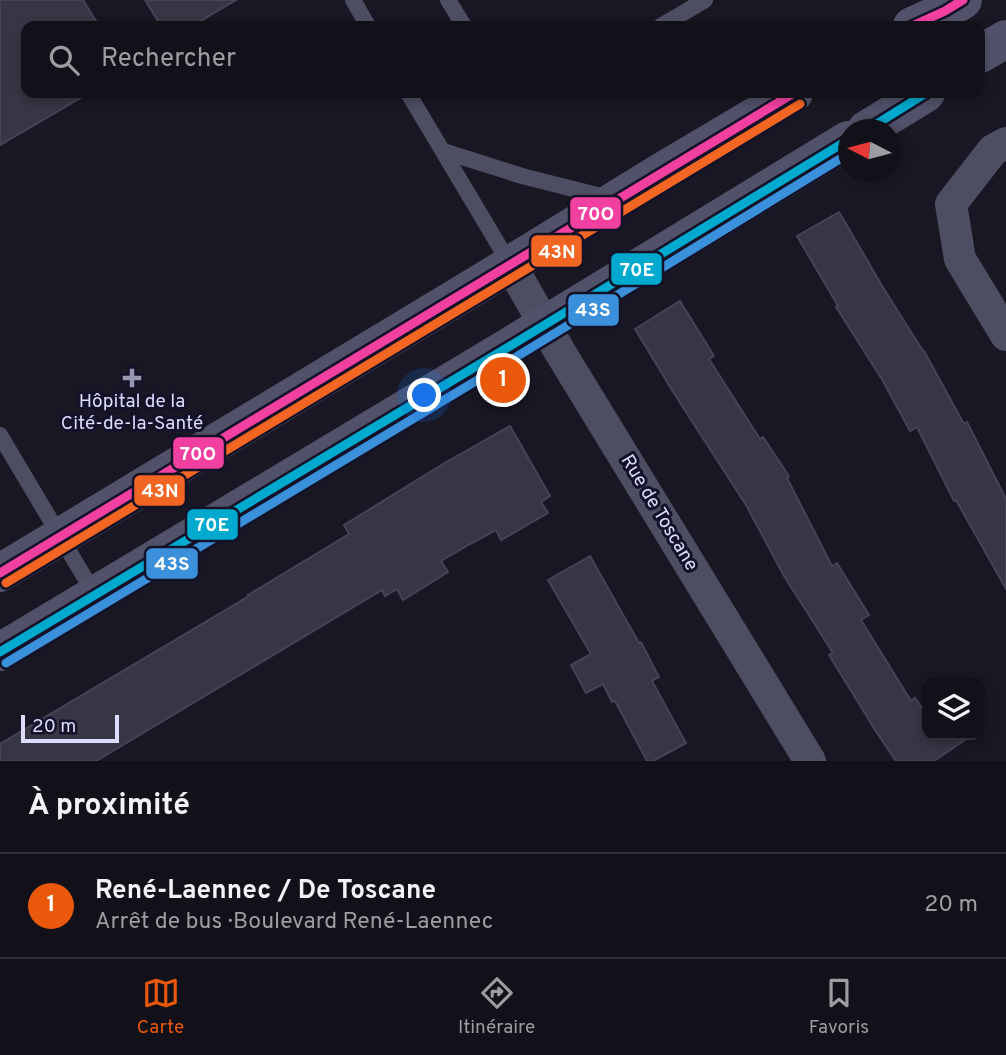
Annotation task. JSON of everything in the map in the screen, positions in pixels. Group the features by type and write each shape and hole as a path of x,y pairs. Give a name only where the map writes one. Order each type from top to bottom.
{"street":[{"path":"923,21 964,0"},
{"path":"985,51 1006,39"},
{"path":"0,573 786,98"},
{"path":"884,119 918,98"},
{"path":"1006,143 993,150 951,204 960,260 1006,335"},
{"path":"0,652 838,147"},
{"name":"Rue de Toscane","path":"510,264 810,761"}],"lane":[{"path":"353,0 365,21"},
{"path":"448,0 461,21"},
{"path":"669,21 705,0"},
{"path":"411,98 510,264"},
{"path":"443,151 522,176 615,200"},
{"path":"0,435 94,595"}],"building":[{"path":"0,0 83,0 96,21 21,21 21,98 80,98 0,145"},
{"path":"145,0 236,0 200,21 158,21"},
{"path":"839,212 924,351 964,424 967,422 1006,499 1006,589 956,500 954,501 917,427 910,431 797,236"},
{"path":"680,301 714,356 709,359 760,439 763,437 789,476 787,478 832,566 837,563 869,615 861,620 911,701 915,698 922,708 922,740 965,740 934,761 896,761 829,655 833,653 784,576 746,505 635,329"},
{"path":"510,426 550,496 541,502 548,513 501,540 496,530 441,561 448,572 403,600 397,589 385,596 382,590 96,761 0,761 0,744 349,534 344,525"},
{"path":"590,556 659,677 652,681 686,743 653,761 647,761 603,684 586,693 571,665 591,654 548,580"}],"transit line":[{"name":"70O","path":"923,21 963,0"},
{"name":"70O","path":"0,573 786,98"},
{"name":"70E","path":"885,119 918,98"},
{"name":"43N","path":"6,583 800,104"},
{"name":"70E","path":"0,652 838,146"},
{"name":"43S","path":"6,663 838,160"}],"place":[{"name":"Hôpital de la Cité-de-la-Santé","path":"132,378"},
{"name":"René-Laennec / De Toscane","path":"503,380"}]}
